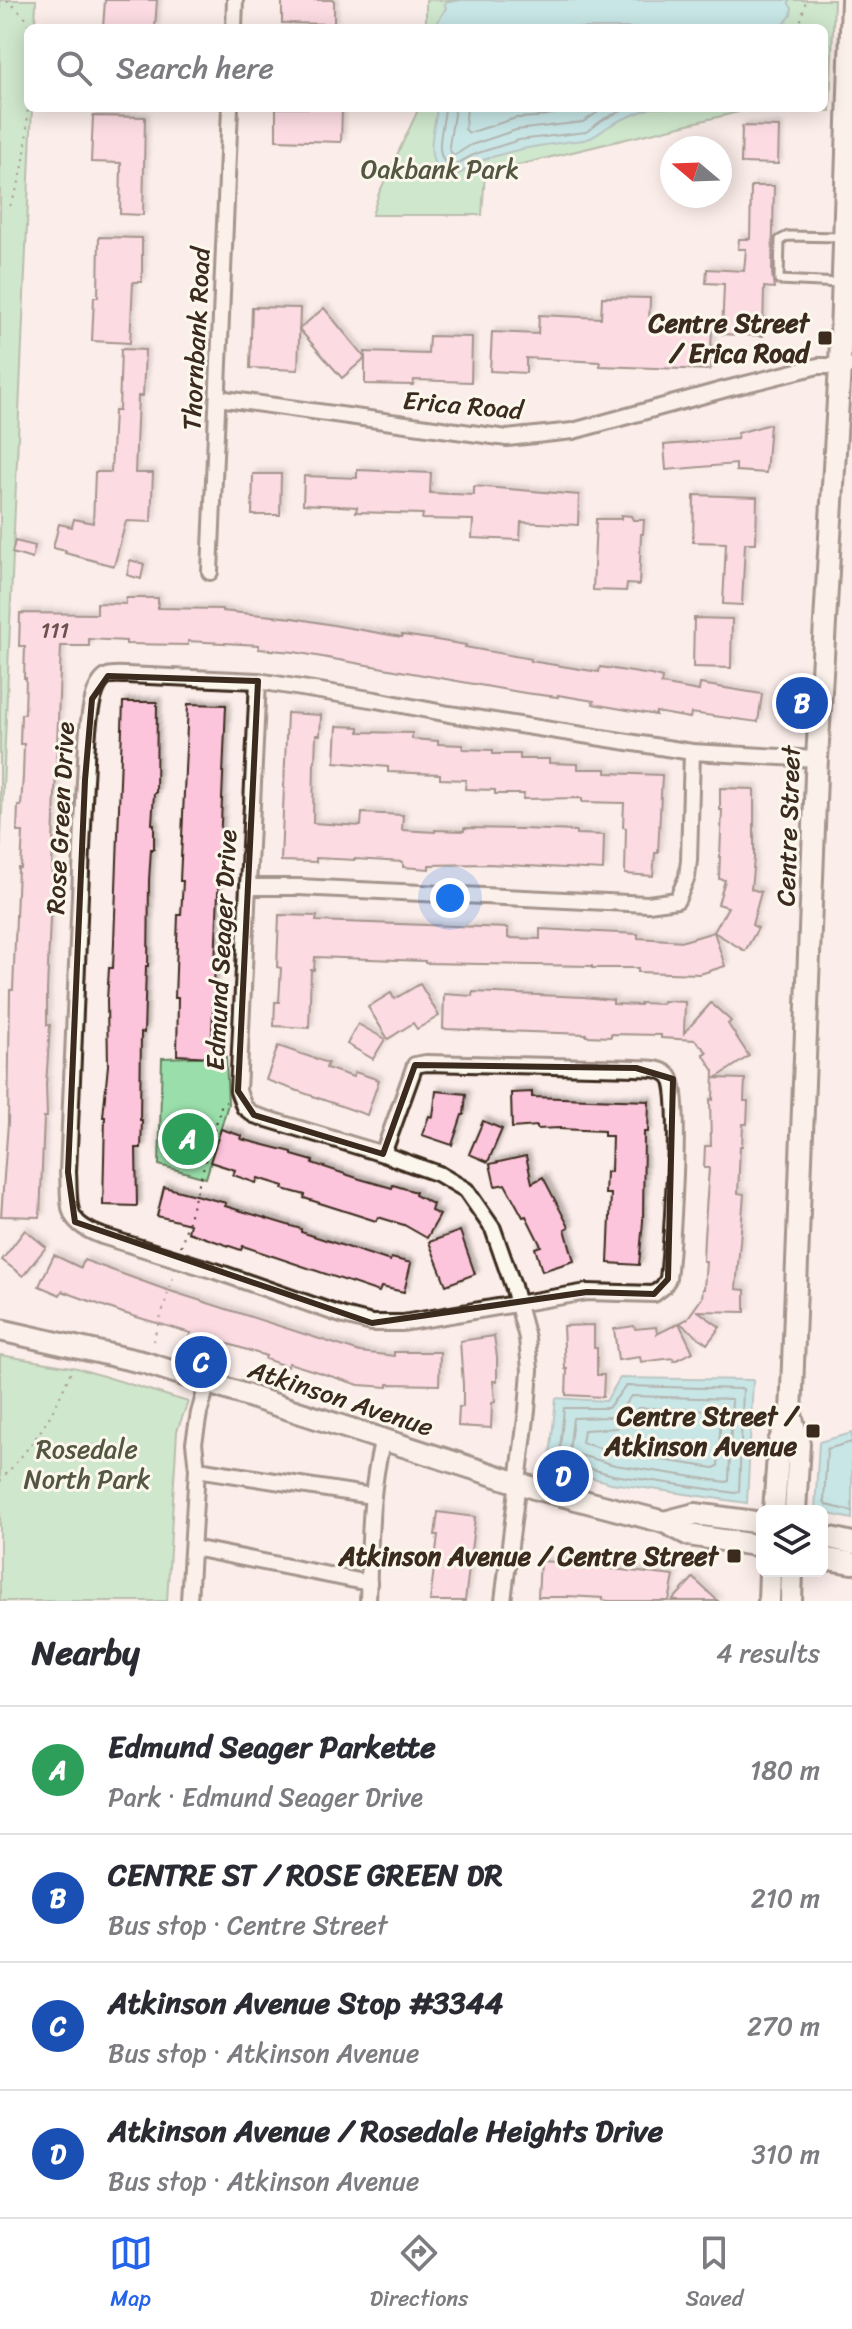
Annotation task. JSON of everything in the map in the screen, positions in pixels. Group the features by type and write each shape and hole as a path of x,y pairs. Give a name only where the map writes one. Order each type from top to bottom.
{"main road":[{"name":"Centre Street","path":"795,1505 799,1444 791,1415 817,759 846,366 843,283 852,0"},
{"name":"Atkinson Avenue","path":"0,1330 146,1363 517,1482 664,1522 689,1535 756,1545"},
{"name":"Centre Street","path":"774,1505 779,1442 791,1415"},
{"name":"Atkinson Avenue","path":"664,1522 695,1514 756,1522"},
{"path":"828,1537 852,1543"},
{"path":"828,1559 852,1563"},
{"path":"769,1601 770,1577"},
{"path":"791,1601 792,1577"}],"street":[{"path":"234,24 235,0"},
{"name":"Thornbank Road","path":"210,572 230,112"},
{"name":"Erica Road","path":"218,398 507,438 573,431 818,366 846,366"},
{"name":"Rose Green Drive","path":"517,1303 403,1323 372,1323 102,1236 75,1222 70,1208 68,1172 85,780 92,699 96,686 108,676 127,675 258,681 692,752 817,759"},
{"name":"Edmund Seager Drive","path":"258,681 238,1091 244,1107 254,1115 439,1174 466,1190 493,1229 527,1338 530,1370 503,1601"},
{"path":"249,887 648,904 677,900 687,877 689,860 692,752"},
{"path":"383,1154 415,1065 656,1069 673,1079 676,1121 671,1231 668,1279 663,1287 654,1294 645,1295 587,1292 517,1303"},
{"path":"189,1601 197,1469 194,1443 208,1382"},
{"path":"368,1601 372,1496 383,1439"},
{"path":"197,1469 372,1496"},
{"path":"193,1548 369,1583"}],"lane":[{"path":"843,283 779,280 779,267 780,240 788,236 844,237"}],"path":[{"path":"7,0 28,24"},
{"path":"799,24 806,0"},
{"path":"10,206 22,177 27,112"},
{"path":"179,1251 222,1103 226,1102"},
{"path":"153,1341 174,1274"},
{"path":"0,1481 47,1424 72,1368"}],"highlighted area":[{"path":"108,676 258,681 238,1091 254,1115 383,1154 415,1065 636,1068 673,1079 668,1279 654,1294 587,1292 372,1323 75,1222 68,1172 85,780 92,699"}],"green space":[{"path":"0,0 36,0 35,24 24,24 24,112 32,112 0,859"},
{"path":"426,0 834,0 830,111 828,24 426,24"},
{"name":"Oakbank Park","path":"417,112 738,112 485,173 482,215 372,215 379,193"},
{"path":"226,1056 228,1104 206,1178 159,1165 162,1058"},
{"name":"Rosedale North Park","path":"0,1355 77,1368 188,1402 177,1431 167,1601 0,1601"}],"water":[{"path":"462,0 789,0 792,8 784,24 438,24 446,8 444,3"},
{"path":"436,112 641,112 587,139 507,153 483,160 452,176 447,176 436,167 432,142"},
{"path":"620,1378 753,1380 747,1503 611,1483 549,1466 556,1398 606,1401"},
{"path":"852,1433 852,1519 828,1514 828,1505 815,1505 819,1442"}],"building":[{"path":"105,0 157,0 155,24 103,24"},
{"path":"282,0 334,0 334,24 282,23"},
{"path":"276,112 342,112 341,142 276,140"},
{"path":"93,116 145,117 143,215 120,214 121,163 91,162"},
{"path":"742,126 779,127 778,164 741,163"},
{"path":"751,186 774,186 774,288 764,287 763,336 722,334 724,284 706,283 707,269 744,271 746,249 738,249 739,239 750,239"},
{"path":"99,237 142,238 142,282 133,282 130,343 92,341 94,297 98,297"},
{"path":"602,297 650,298 649,325 712,328 710,370 600,366 600,362 526,358 526,373 490,371 492,332 538,334 539,315 601,318"},
{"path":"252,307 300,308 298,370 250,368"},
{"path":"324,308 365,358 342,378 299,329"},
{"path":"429,336 472,337 471,382 414,380 413,385 365,384 365,352 428,354"},
{"path":"121,349 145,350 143,396 138,396 135,473 153,473 151,522 126,521 114,566 53,548 59,524 72,527 74,519 93,523 95,472 111,472 114,411 119,411"},
{"path":"770,424 766,473 736,471 736,464 666,470 664,445 737,439 738,433"},
{"path":"357,470 431,473 430,493 474,495 474,486 579,495 578,525 521,522 520,540 472,538 473,520 422,519 423,514 356,512 357,507 303,504 304,476 357,478"},
{"path":"253,474 281,474 280,515 252,515"},
{"path":"694,495 757,497 756,543 745,543 742,605 723,604 726,543 693,542"},
{"path":"621,515 644,520 639,585 627,584 626,591 593,590 596,519 621,519"},
{"path":"15,541 35,546 32,559 12,553"},
{"path":"130,560 144,564 141,579 127,575"},
{"path":"126,598 158,598 158,608 222,609 436,640 530,661 599,672 600,667 651,675 662,678 661,684 699,691 700,684 762,694 758,722 691,713 690,718 656,712 656,715 558,695 525,693 294,652 259,649 259,645 188,641 188,645 126,644 126,641 89,639 89,646 61,646 47,991 47,1025 50,1025 47,1117 44,1117 40,1217 1,1216 8,1123 10,990 13,990 18,868 21,868 23,832 17,832 23,776 21,714 25,714 26,678 25,646 19,646 20,613 97,614 97,603 126,604"},
{"path":"694,618 732,619 731,668 693,667"},
{"path":"123,702 157,702 156,793 152,824 154,849 151,849 149,880 144,1033 141,1032 141,1148 136,1148 137,1206 103,1205 107,1000 109,968 113,968"},
{"path":"188,704 226,705 211,1057 177,1055 178,998 175,998 178,915 181,915 183,881 180,881"},
{"path":"287,713 321,715 314,761 313,823 361,826 362,813 403,815 402,830 521,829 604,835 603,870 488,864 429,865 429,869 403,867 403,862 355,859 281,861"},
{"path":"337,726 359,727 359,732 412,733 412,739 463,745 463,749 493,750 493,754 520,754 520,759 549,759 549,763 578,764 578,769 662,775 658,853 655,853 653,876 625,874 624,803 582,802 582,798 523,799 524,794 495,794 495,790 465,789 466,780 440,779 440,774 388,772 388,767 335,762"},
{"path":"720,788 754,789 751,889 761,892 752,925 758,928 745,951 714,932 728,907 718,904 725,880 719,879"},
{"path":"279,915 317,916 316,921 508,928 508,938 540,939 540,929 638,934 638,938 684,941 714,932 725,966 700,974 638,972 638,968 315,957 314,970 311,970 309,1028 274,1026 281,968 277,967"},
{"path":"420,984 439,1016 417,1029 413,1023 388,1039 368,1007 391,993 394,999"},
{"path":"473,992 583,997 613,1000 613,1004 685,1002 684,1033 711,1003 731,1021 728,1024 749,1056 716,1078 745,1079 744,1101 748,1101 747,1124 743,1124 740,1146 738,1193 744,1194 736,1289 745,1290 745,1312 698,1311 720,1327 707,1344 680,1323 687,1319 702,1298 704,1289 709,1168 704,1168 705,1146 711,1146 710,1099 713,1100 714,1071 703,1054 707,1052 695,1040 661,1038 661,1035 611,1034 611,1037 443,1029 444,994 472,996"},
{"path":"358,1024 385,1039 373,1059 347,1044"},
{"path":"278,1046 328,1063 326,1068 353,1077 355,1072 379,1080 367,1115 266,1080"},
{"path":"436,1091 466,1094 464,1115 452,1145 422,1135 429,1116 433,1117"},
{"path":"532,1092 532,1097 649,1101 648,1132 644,1132 639,1265 608,1263 611,1194 605,1194 606,1172 611,1172 612,1136 604,1136 604,1131 537,1129 537,1126 512,1128 511,1093"},
{"path":"483,1121 502,1129 488,1162 469,1154"},
{"path":"221,1129 242,1136 241,1139 292,1152 292,1155 312,1163 360,1179 416,1192 415,1195 433,1204 431,1211 440,1215 427,1238 404,1225 378,1217 376,1221 304,1198 305,1195 283,1189 284,1186 258,1178 256,1183 233,1175 235,1170 210,1162"},
{"path":"526,1156 532,1183 543,1177 569,1227 565,1229 574,1261 542,1271 535,1248 541,1246 505,1184 495,1186 490,1164"},
{"path":"164,1187 226,1203 225,1206 390,1261 391,1258 411,1263 404,1292 381,1287 379,1292 243,1246 241,1250 188,1232 190,1224 157,1216"},
{"path":"25,1230 46,1247 23,1276 2,1260"},
{"path":"460,1231 475,1274 446,1285 429,1242"},
{"path":"54,1255 81,1268 84,1260 360,1352 394,1356 394,1352 440,1352 439,1385 359,1385 289,1363 288,1367 265,1359 266,1356 216,1340 214,1345 189,1337 191,1333 62,1291 60,1295 39,1286"},
{"path":"679,1323 693,1352 674,1361 673,1358 641,1362 640,1357 618,1360 614,1329 656,1327 657,1334"},
{"path":"594,1325 597,1375 604,1375 603,1397 566,1395 563,1326"},
{"path":"494,1336 497,1381 493,1381 495,1402 492,1403 491,1428 458,1426 459,1407 463,1407 460,1341"},
{"path":"438,1512 475,1517 465,1601 430,1601"},
{"path":"556,1558 570,1559 570,1564 674,1576 669,1601 538,1597 540,1561 555,1562"},
{"path":"693,1578 718,1601 672,1601"}],"place":[{"name":"Centre Street / Erica Road","path":"825,338"},
{"name":"CENTRE ST / ROSE GREEN DR","path":"802,703"},
{"name":"Edmund Seager Parkette","path":"188,1139"},
{"name":"Atkinson Avenue Stop #3344","path":"201,1362"},
{"name":"Centre Street / Atkinson Avenue","path":"813,1431"},
{"name":"Atkinson Avenue / Rosedale Heights Drive","path":"563,1476"},
{"name":"Atkinson Avenue / Centre Street","path":"734,1556"}]}
